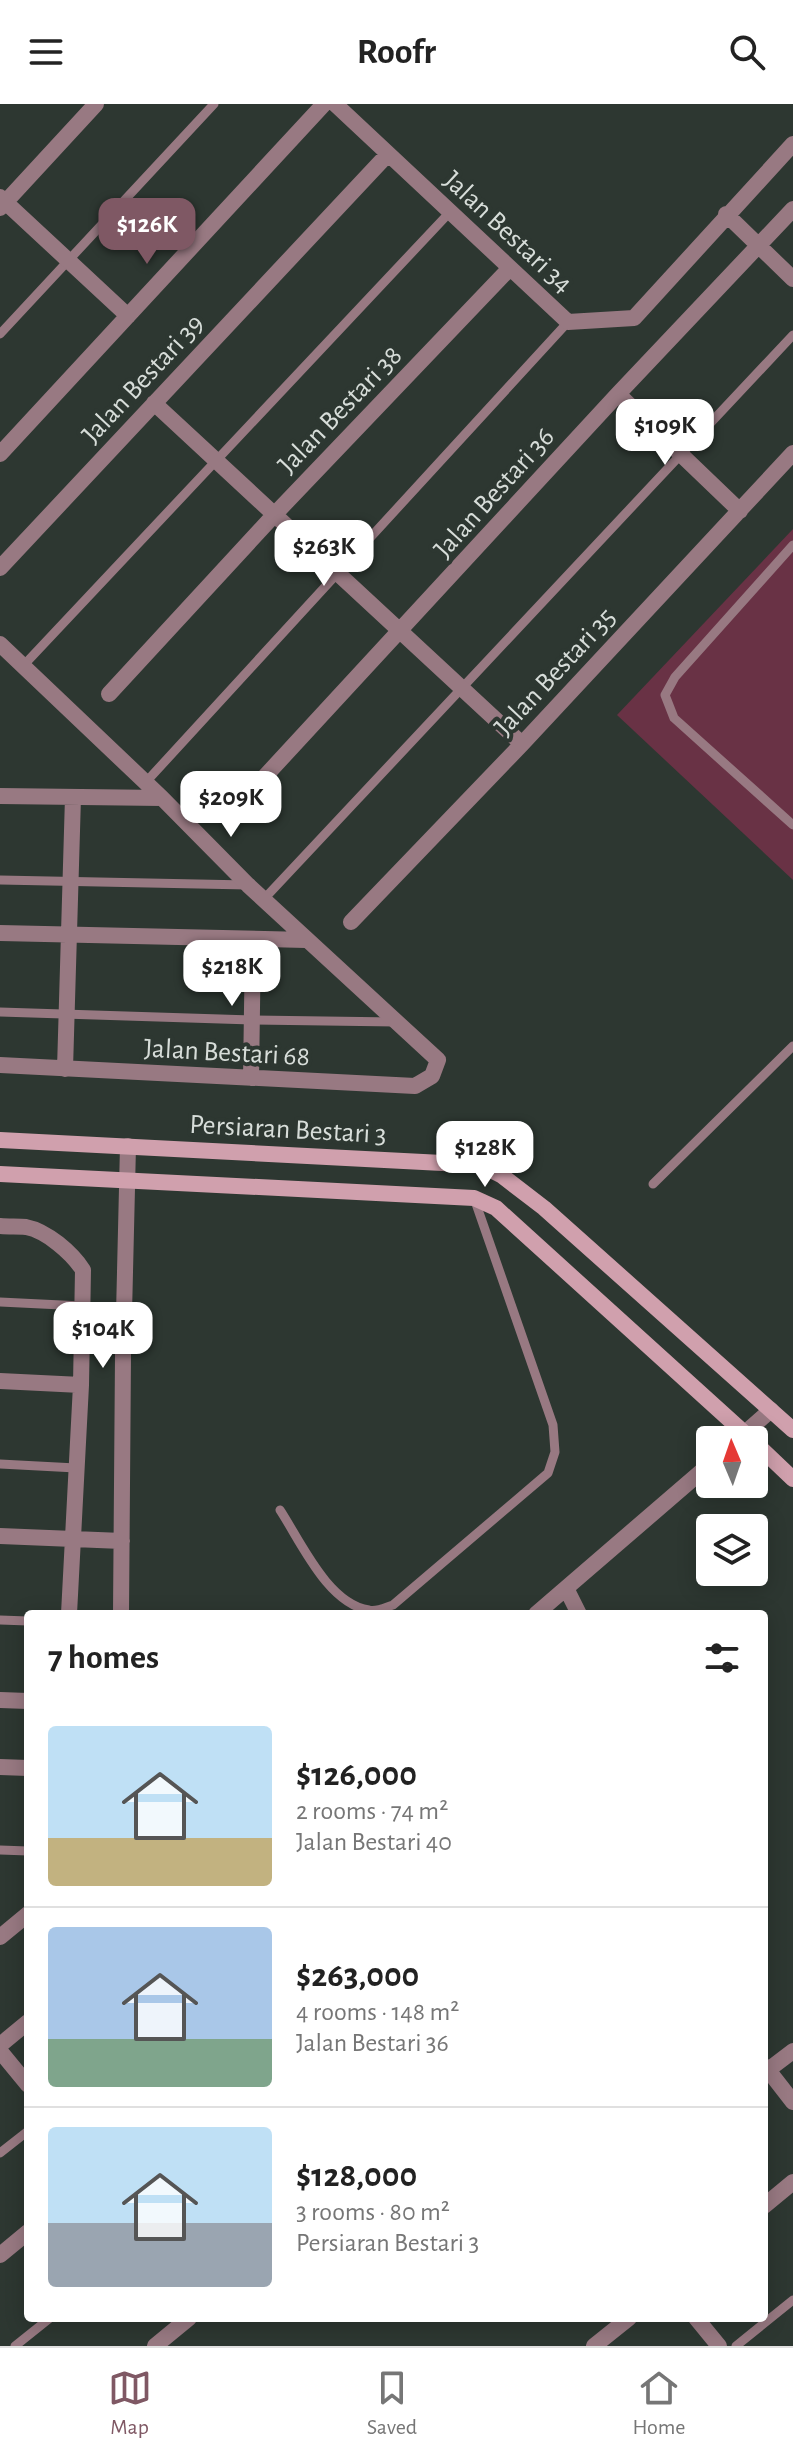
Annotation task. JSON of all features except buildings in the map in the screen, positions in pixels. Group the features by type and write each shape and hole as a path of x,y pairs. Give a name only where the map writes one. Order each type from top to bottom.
{"street":[{"path":"96,104 2,202 128,316"},
{"path":"0,454 324,104"},
{"name":"Jalan Bestari 34","path":"335,104 568,322 634,318 793,144"},
{"name":"Jalan Bestari 39","path":"0,568 388,154"},
{"name":"Jalan Bestari 36","path":"233,811 793,209"},
{"path":"726,214 793,279"},
{"name":"Jalan Bestari 38","path":"109,694 275,514 510,268"},
{"path":"618,394 740,511"},
{"path":"154,403 522,744"},
{"name":"Jalan Bestari 35","path":"351,922 793,453"},
{"path":"0,644 146,782 248,885 396,1022"},
{"path":"0,796 162,798"},
{"path":"65,1069 73,797"},
{"path":"0,933 306,940"},
{"path":"251,1078 253,939"},
{"name":"Jalan Bestari 68","path":"0,1065 415,1086 432,1076 438,1060 396,1022"},
{"name":"Persiaran Bestari 3","path":"0,1140 481,1165 501,1175 544,1208 793,1430"},
{"path":"121,1610 128,1146"},
{"path":"0,1174 474,1198 496,1208 733,1426"},
{"path":"0,1226 40,1232 76,1258 83,1270 81,1385 69,1610"},
{"path":"0,1381 81,1385"},
{"path":"758,1426 771,1410"},
{"path":"768,1457 793,1479"},
{"path":"541,1610 696,1476"},
{"path":"0,1536 122,1541"},
{"path":"567,1590 577,1610"},
{"path":"0,1700 24,1701"},
{"path":"0,1767 24,1768"},
{"path":"0,1937 24,1917"},
{"path":"0,2045 24,2025"},
{"path":"0,2051 24,2080"},
{"path":"768,2067 793,2051"},
{"path":"768,2071 793,2102"},
{"path":"768,2203 793,2182"},
{"path":"0,2255 24,2235"},
{"path":"155,2346 184,2322"},
{"path":"594,2346 624,2322"},
{"path":"699,2322 719,2346"}],"lane":[{"path":"0,334 214,104"},
{"path":"23,666 450,212"},
{"path":"146,782 568,322"},
{"path":"264,899 793,335"},
{"path":"793,545 675,677 665,695 674,718 793,825"},
{"path":"0,880 248,885"},
{"path":"0,1012 396,1022"},
{"path":"653,1184 793,1046"},
{"path":"376,1610 393,1605 548,1473 555,1452 553,1425 474,1198"},
{"path":"0,1302 82,1306"},
{"path":"0,1464 76,1468"},
{"path":"280,1510 332,1591 351,1605 368,1610"},
{"path":"0,1620 24,1621"},
{"path":"0,1850 24,1851"},
{"path":"0,2153 24,2134"},
{"path":"768,2320 793,2300"},
{"path":"15,2346 45,2322"},
{"path":"736,2346 766,2322"}],"shaded area":[{"path":"793,529 793,880 617,715"}]}
